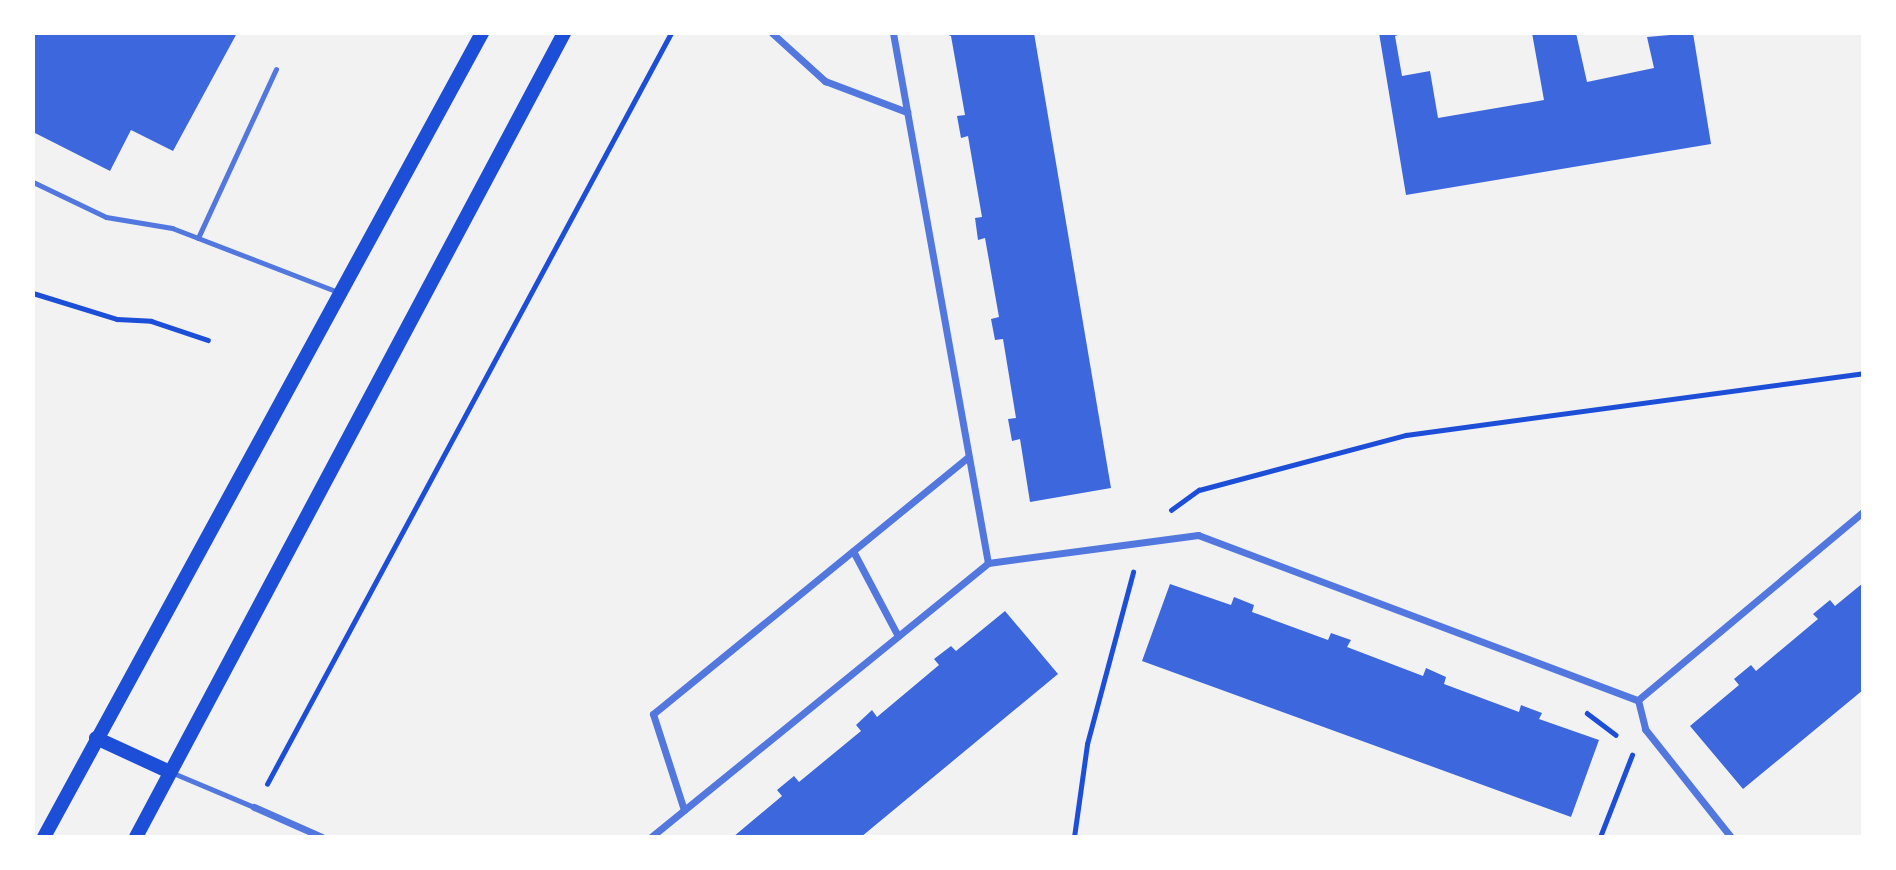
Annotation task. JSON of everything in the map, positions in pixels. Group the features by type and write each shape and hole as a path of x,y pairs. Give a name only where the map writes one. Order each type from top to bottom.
{"main road":[{"path":"44,837 482,33"},
{"path":"136,837 564,33"},
{"path":"96,738 170,772"}],"street":[{"path":"772,33 825,81 907,112"},
{"path":"893,33 988,563"},
{"path":"684,810 653,713 968,457"},
{"path":"1638,700 1863,513"},
{"path":"651,837 988,563 1198,535 1638,700"},
{"path":"853,551 898,636"},
{"path":"1638,700 1645,729 1731,837"},
{"path":"254,807 322,837"}],"lane":[{"path":"198,238 276,69"},
{"path":"33,183 106,217 172,228 340,292"},
{"path":"170,772 254,807"}],"path":[{"path":"254,807 671,33"},
{"path":"33,293 117,319 151,321 208,340"},
{"path":"1167,512 1199,490 1406,435 1863,373"},
{"path":"1074,837 1087,744 1135,567 1121,568"},
{"path":"1578,708 1619,739"},
{"path":"1600,837 1632,754 1645,729"},
{"path":"1626,747 1640,765"}],"building":[{"path":"33,33 237,33 173,151 131,130 110,171 33,132"},
{"path":"943,33 1034,33 1111,488 1030,502 1020,439 1012,441 1008,419 1016,418 1003,339 995,340 991,319 999,317 985,238 978,240 975,218 982,217 968,136 961,138 957,116 965,115 951,36"},
{"path":"1379,33 1404,33 1395,36 1402,76 1430,71 1438,118 1544,100 1532,33 1576,33 1587,82 1654,68 1647,37 1693,33 1711,144 1406,195"},
{"path":"1863,583 1863,690 1743,789 1690,726 1739,685 1734,679 1751,665 1756,671 1818,619 1813,614 1830,600 1835,606"},
{"path":"1170,584 1231,605 1234,597 1254,605 1252,612 1328,640 1331,633 1351,640 1347,647 1423,676 1426,668 1446,677 1444,684 1519,712 1521,705 1542,713 1539,719 1599,740 1571,817 1142,661"},
{"path":"1005,611 1058,674 861,837 733,837 782,796 777,790 794,776 799,782 861,731 856,725 872,710 877,717 939,665 934,659 951,646 956,651"}]}
